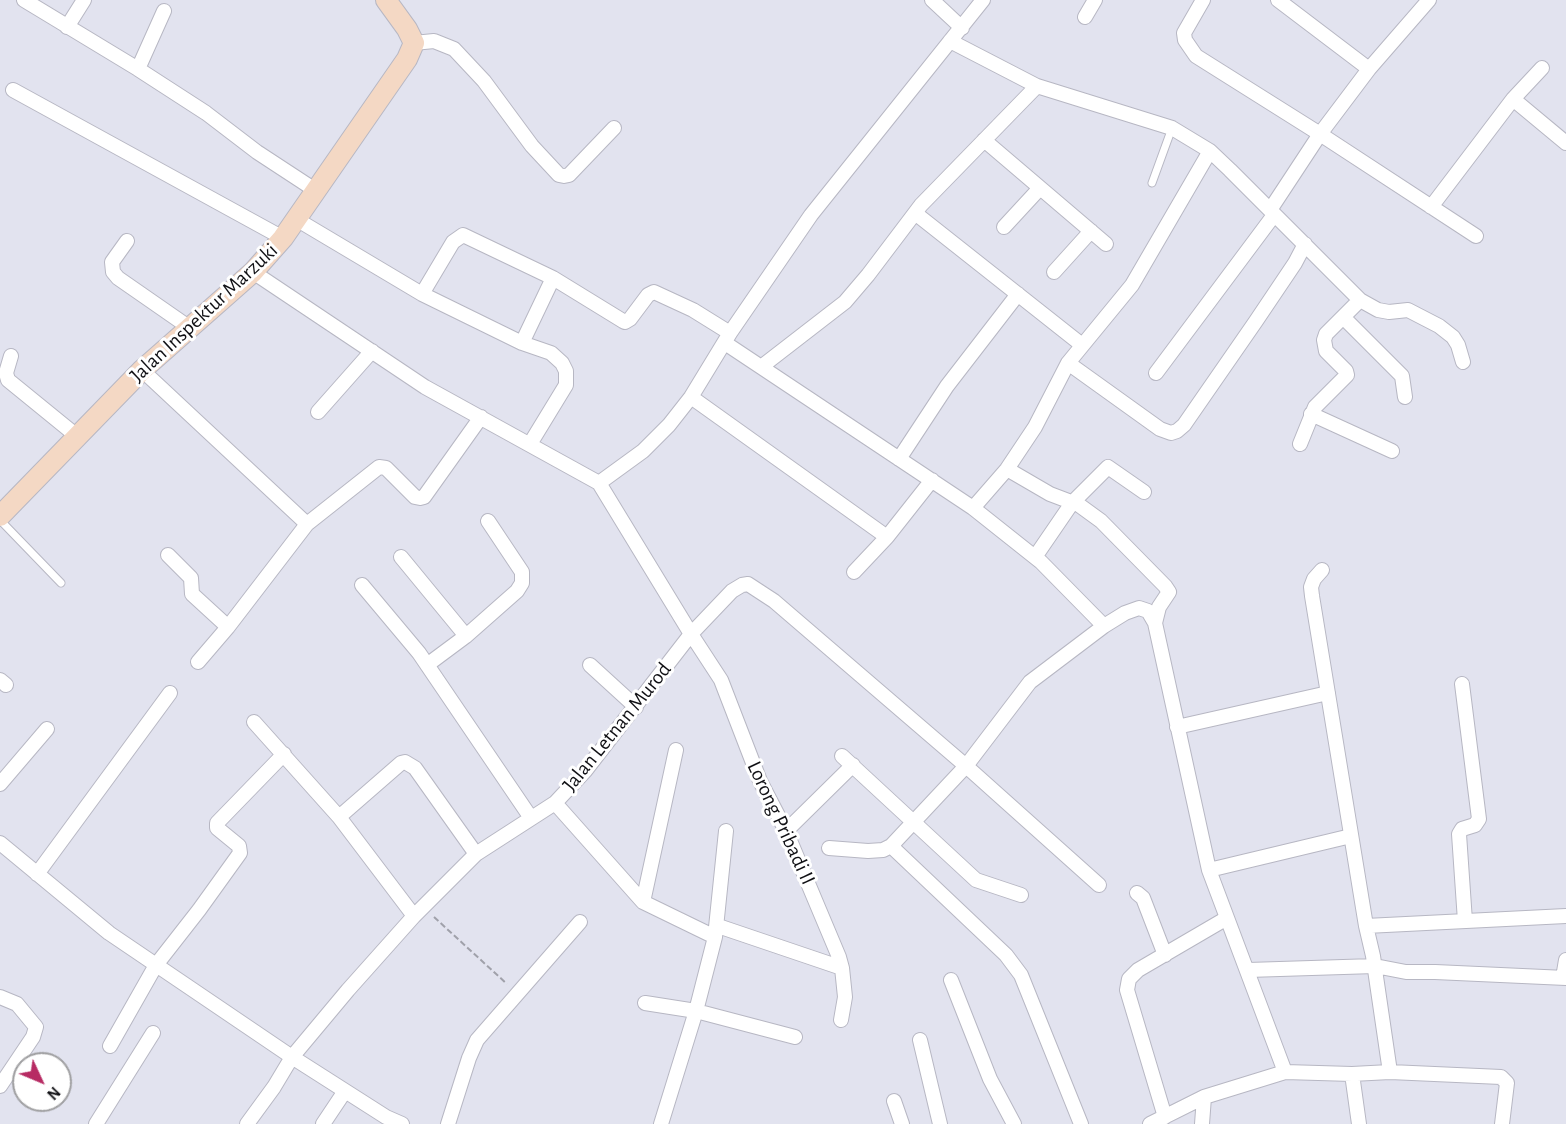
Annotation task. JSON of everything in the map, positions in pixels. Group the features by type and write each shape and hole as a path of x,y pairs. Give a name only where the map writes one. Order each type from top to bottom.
{"street":[{"path":"24,0 206,113 257,152 315,190"},
{"path":"67,27 84,0"},
{"path":"386,0 414,43 434,41 454,49 484,81 532,146 559,175 569,175 614,128"},
{"path":"932,0 962,28"},
{"path":"598,483 644,451 669,425 691,397 727,338 811,215 983,0"},
{"path":"1085,17 1095,0"},
{"path":"1203,0 1184,33 1185,40 1196,56 1476,236"},
{"path":"1278,0 1369,69"},
{"path":"1156,373 1272,213 1320,134 1369,69 1429,0"},
{"path":"138,69 164,10"},
{"path":"950,41 1037,86 1172,128 1210,152 1360,300 1378,310 1389,312 1398,309 1408,310 1432,321 1453,337 1463,362"},
{"name":"Jalan Inspektur Marzuki","path":"0,518 142,369 254,272 283,238 407,59 414,43"},
{"path":"1431,207 1513,99 1542,68"},
{"path":"761,367 845,302 915,213 1037,86"},
{"path":"13,90 283,238"},
{"path":"1513,99 1566,143"},
{"path":"984,140 1106,244"},
{"path":"973,508 1007,469 1035,427 1068,363 1132,285 1210,152"},
{"path":"1004,227 1040,188"},
{"path":"915,213 1082,345"},
{"path":"296,219 422,294 522,343 551,353 562,363 566,371 566,386 530,444"},
{"path":"1054,272 1090,231"},
{"path":"422,294 453,242 463,235 553,278 625,322 630,319 648,295 654,292 693,310 761,367 973,508 1035,557 1104,626"},
{"path":"127,241 112,262 113,272 118,278 189,328"},
{"path":"1068,363 1160,429 1171,433 1178,431 1256,321 1305,244"},
{"path":"254,272 425,387 598,483 691,634"},
{"path":"522,343 553,278"},
{"path":"899,459 947,386 1018,294"},
{"path":"1299,444 1315,407 1347,375 1346,371 1326,351 1324,340 1326,334 1360,300"},
{"path":"1343,317 1401,376 1405,397"},
{"path":"318,412 372,351"},
{"path":"11,356 6,373 8,380 78,437"},
{"path":"142,369 307,524"},
{"path":"691,397 887,537"},
{"path":"1311,414 1392,451"},
{"path":"198,662 228,627 307,524 379,467 386,468 415,497 424,497 481,417"},
{"path":"1035,557 1072,503 1108,467 1144,492"},
{"path":"1007,469 1101,520 1165,586 1169,592 1160,607 1155,623"},
{"path":"854,572 887,537 932,480"},
{"path":"427,665 466,636 517,591 523,577 522,572 488,521"},
{"path":"168,555 191,578 192,594 228,627"},
{"path":"401,557 466,636"},
{"path":"1322,570 1314,579 1311,587 1312,596 1366,926 1375,966 1390,1072"},
{"name":"Jalan Letnan Murod","path":"247,1124 292,1057 419,911 476,854 555,802 585,771 691,634 732,591 748,584 774,601 966,766"},
{"path":"362,585 419,653 531,818"},
{"path":"828,848 868,851 883,850 891,846 966,766 1030,682 1104,626 1125,613 1139,608 1148,611 1155,623 1209,870 1285,1072"},
{"name":"Lorong Pribadi II","path":"691,634 721,680 760,781 786,831 815,896 842,968 845,997 841,1020"},
{"path":"590,665 636,707"},
{"path":"1462,684 1479,819 1475,825 1462,830 1459,834 1465,921"},
{"path":"37,874 170,693"},
{"path":"1177,727 1328,693"},
{"path":"254,722 419,911"},
{"path":"0,784 47,729"},
{"path":"643,902 676,750"},
{"path":"110,1046 156,965 200,910 240,853 239,846 217,828 217,823 284,754"},
{"path":"786,831 847,760 976,880 1021,896"},
{"path":"339,817 405,762 415,768 476,854"},
{"path":"966,766 1099,885"},
{"path":"555,802 643,902 717,932 842,968"},
{"path":"661,1124 696,1011 717,932 726,831"},
{"path":"1209,870 1351,836"},
{"path":"0,843 109,933 292,1057 386,1117 402,1124"},
{"path":"891,846 1006,955 1021,975 1081,1124"},
{"path":"1137,893 1143,898 1166,955"},
{"path":"1366,926 1566,916"},
{"path":"1165,1117 1127,990 1130,979 1138,970 1227,918"},
{"path":"448,1124 477,1040 580,922"},
{"path":"1248,970 1375,966 1406,972 1565,978 1566,960"},
{"path":"951,980 990,1079 1014,1124"},
{"path":"0,997 17,1004 36,1028 33,1037 0,1086"},
{"path":"645,1003 696,1011 795,1037"},
{"path":"96,1124 153,1033"},
{"path":"920,1040 940,1124"},
{"path":"1150,1124 1204,1097 1285,1072 1352,1074 1390,1072 1503,1077 1507,1083 1502,1124"},
{"path":"1352,1074 1359,1124"},
{"path":"323,1124 345,1091"},
{"path":"1202,1124 1204,1097"},
{"path":"894,1101 902,1124"}],"lane":[{"path":"1152,183 1172,128"},
{"path":"0,518 61,583"}],"path":[{"path":"419,911 518,994"}]}
